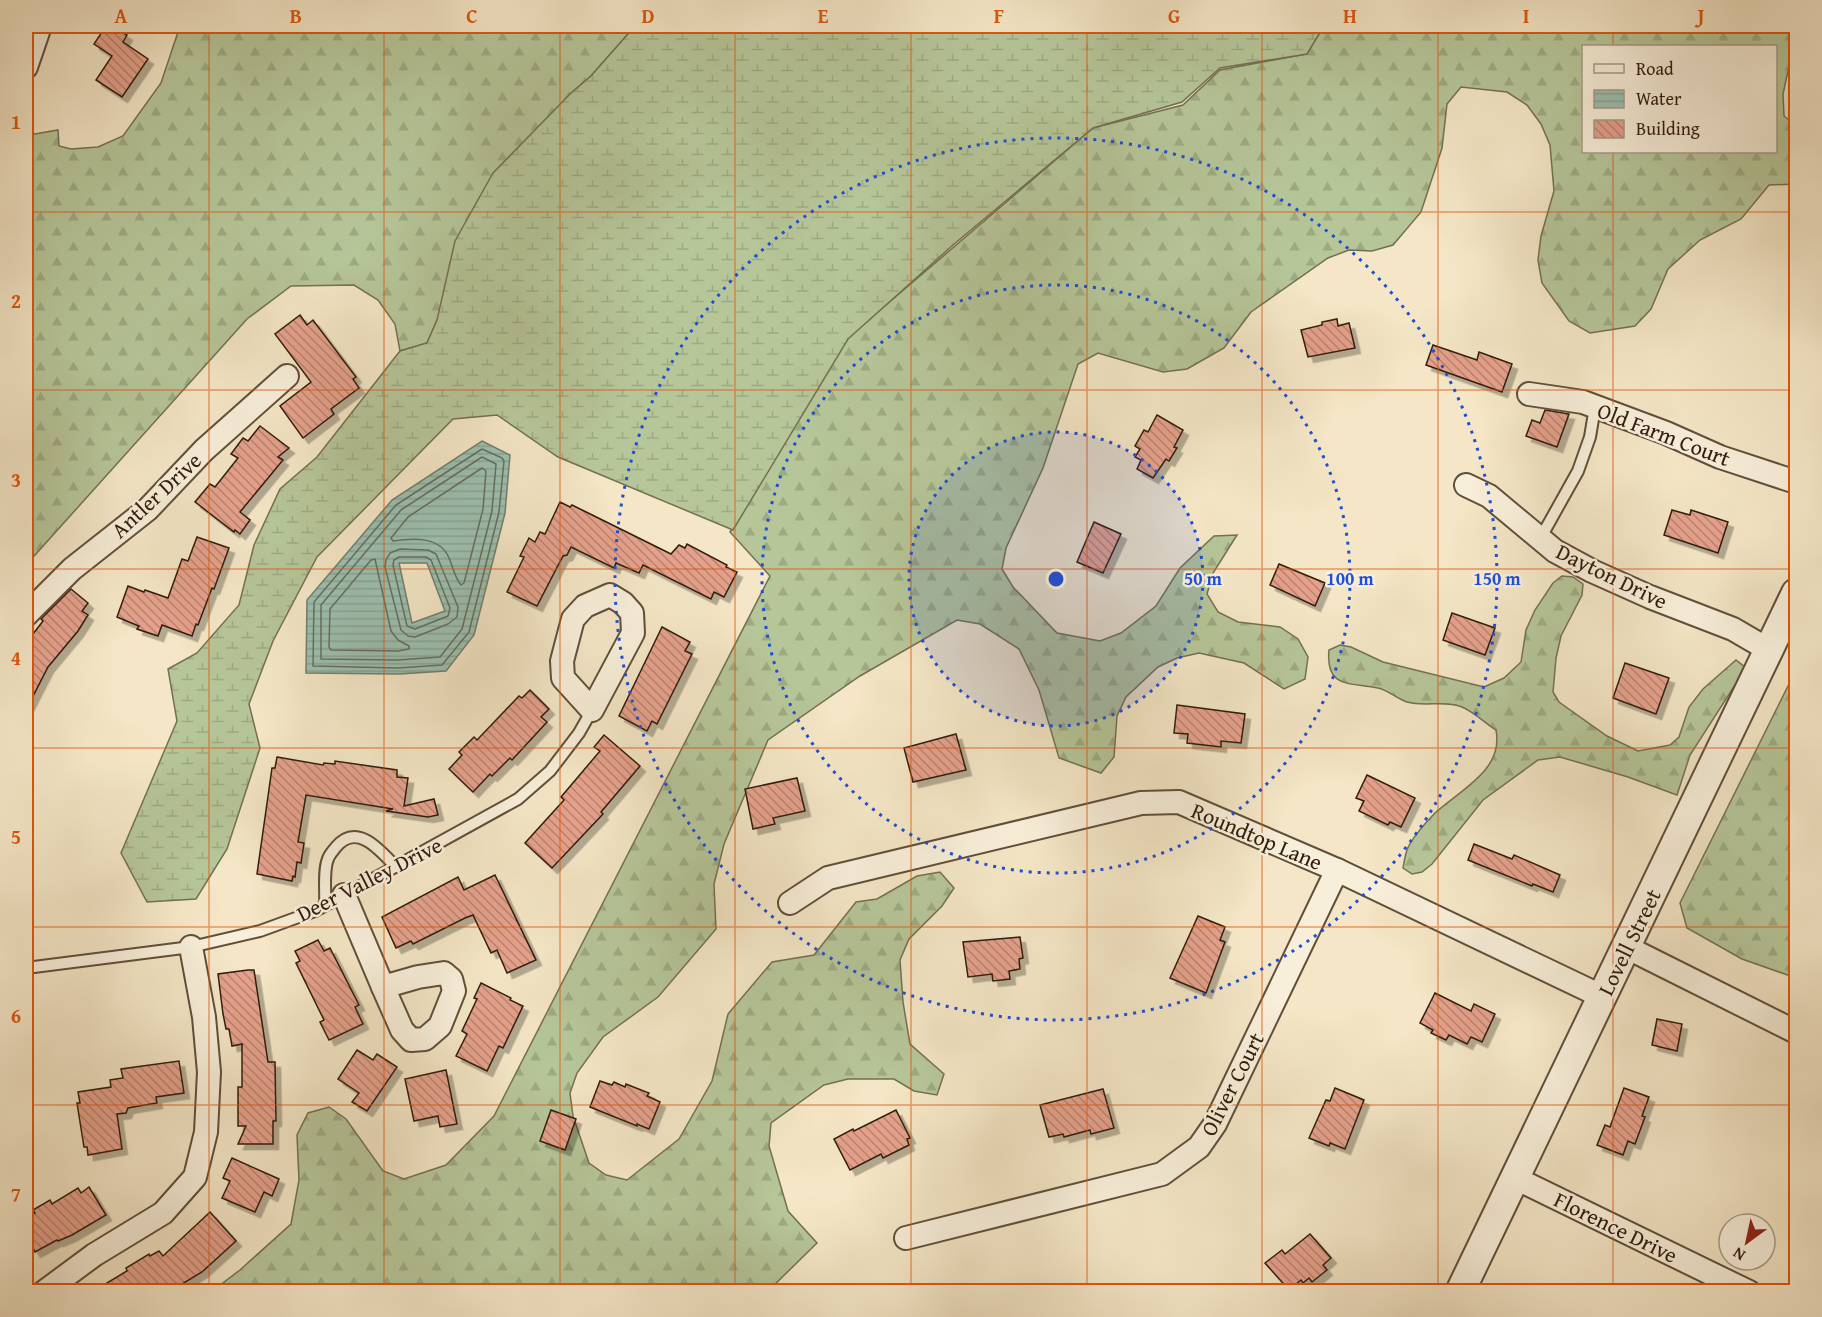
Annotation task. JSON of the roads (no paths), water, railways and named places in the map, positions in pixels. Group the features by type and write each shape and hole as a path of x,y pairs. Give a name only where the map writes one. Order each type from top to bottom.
{"street":[{"path":"26,67 40,26"},
{"name":"Antler Drive","path":"26,615 72,569 148,509 204,450 287,376"},
{"name":"Old Farm Court","path":"1529,394 1583,402 1666,433 1720,457 1797,483"},
{"name":"Dayton Drive","path":"1466,484 1489,496 1555,551 1592,572 1650,597 1733,628 1769,650"},
{"name":"Lovell Street","path":"1460,1292 1797,593"},
{"name":"Deer Valley Drive","path":"610,595 632,613 633,633 592,710 563,678 562,662 573,619 585,606 610,595"},
{"name":"Roundtop Lane","path":"790,903 828,878 1141,803 1179,802 1337,870 1603,997"},
{"name":"Oliver Court","path":"906,1238 1162,1174 1199,1147 1215,1124 1337,870"},
{"path":"335,900 383,987"},
{"path":"44,1292 94,1255 163,1213 195,1177 206,1132 209,1072 204,1017 191,947"},
{"path":"1626,947 1797,1032"},
{"name":"Florence Drive","path":"1515,1178 1749,1292"}],"lane":[{"path":"1540,539 1578,471 1590,437 1595,407"},
{"name":"Deer Valley Drive","path":"26,968 191,947 260,931 335,900 518,799 550,771 592,710"},
{"path":"335,900 328,858 342,840 354,837 368,840 381,850 396,867"}],"water":[{"path":"482,441 510,455 505,513 474,635 446,671 399,674 306,673 307,600 392,500","holes":["399,563 427,563 445,611 412,623"]}]}
